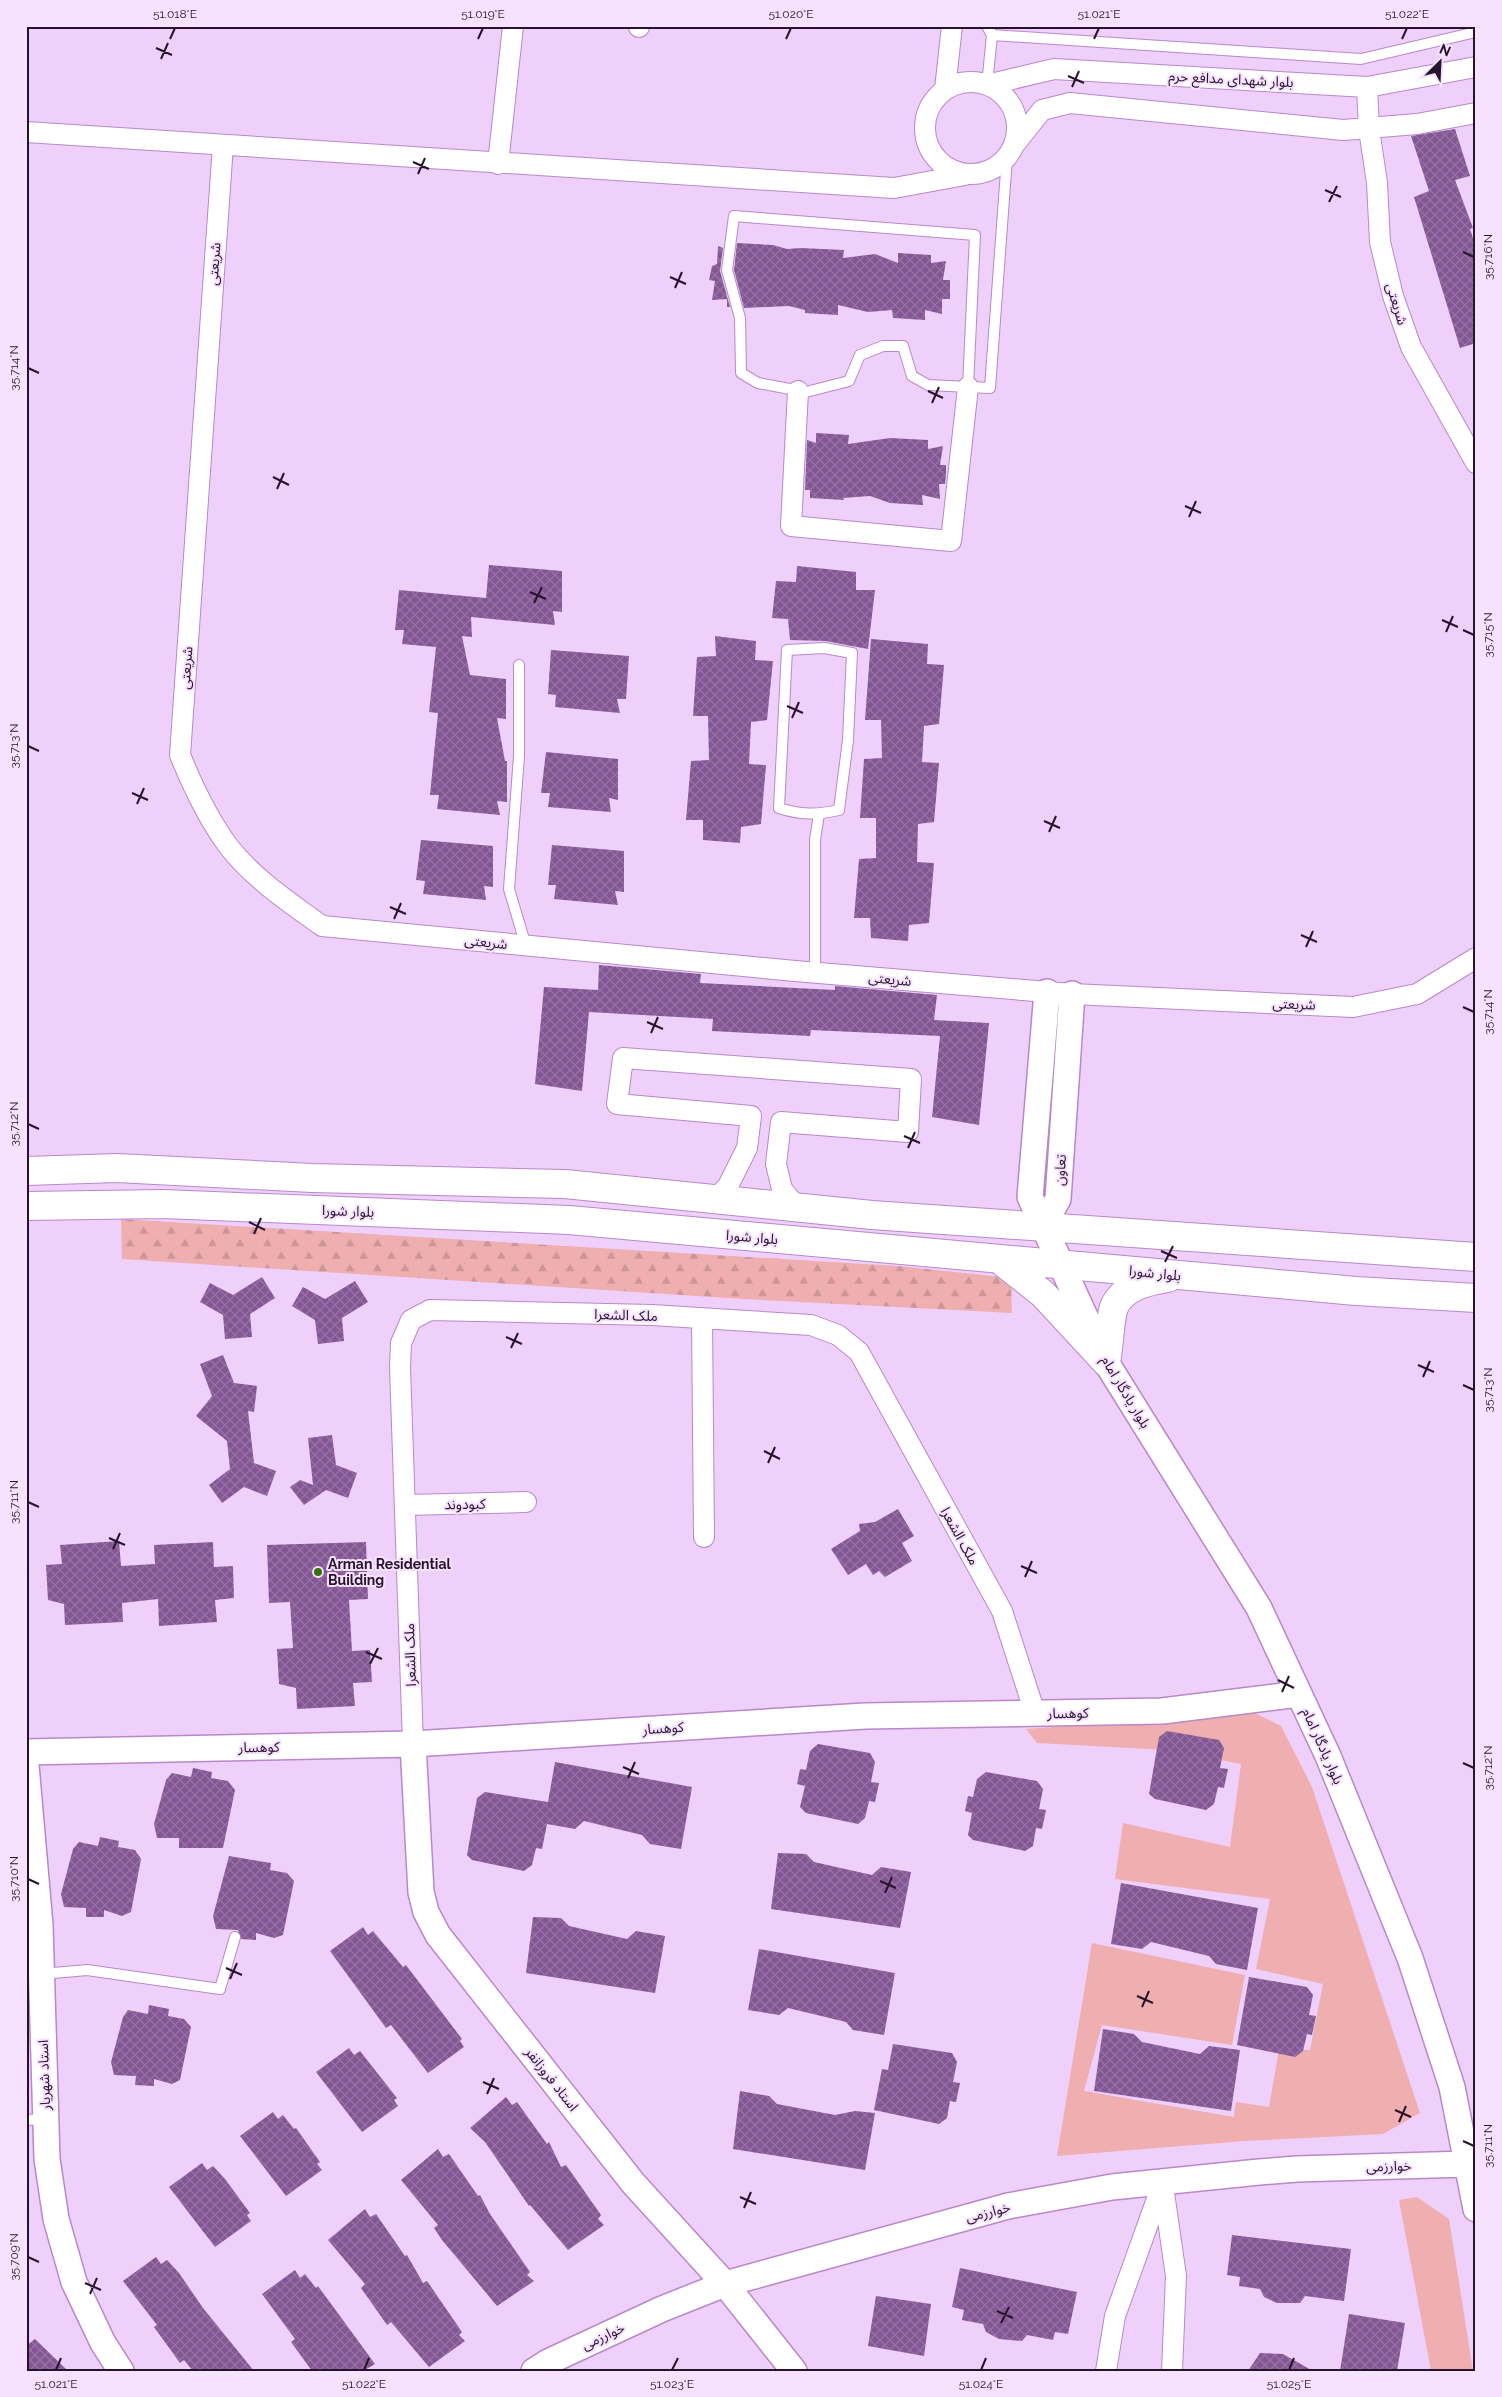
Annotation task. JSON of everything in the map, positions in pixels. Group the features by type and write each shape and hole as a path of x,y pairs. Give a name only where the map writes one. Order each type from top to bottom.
{"main road":[{"path":"26,1171 118,1168 312,1178 565,1184 872,1215 1476,1257"},
{"name":"بلوار شورا","path":"26,1206 163,1204 569,1220 1356,1291 1476,1298"},
{"path":"1000,1260 1043,1294 1106,1362"},
{"path":"1106,1362 1114,1306 1143,1282 1184,1276"}],"street":[{"path":"498,164 513,26"},
{"path":"945,89 952,26"},
{"name":"بلوار شهدای مدافع حرم","path":"987,85 1054,69 1367,87 1476,67"},
{"path":"965,175 950,170 936,160 928,147 924,131 926,115 933,100 945,89 958,84 972,82 987,85 1000,92 1010,102 1016,115 1018,130 1011,151"},
{"name":"شریعتی","path":"1367,87 1370,129 1378,183 1380,242 1393,296 1411,347 1476,464"},
{"path":"26,132 498,164 894,188 965,175 981,174 996,168 1042,110 1070,103 1317,129 1370,129 1417,124 1476,112"},
{"name":"شریعتی","path":"223,145 180,756 198,796 229,847 267,885 322,926 815,973 1072,994 1353,1007 1417,994 1476,958"},
{"path":"798,390 791,526 951,541 968,387"},
{"name":"تعاون","path":"1043,1226 1030,1197 1047,992"},
{"name":"تعاون","path":"1043,1226 1058,1199 1072,994"},
{"path":"622,1058 911,1079 908,1132 781,1122 751,1116 617,1104 622,1058"},
{"path":"715,1199 728,1186 748,1148 751,1116"},
{"path":"781,1122 776,1164 782,1188 797,1208"},
{"name":"بلوار یادگار امام","path":"1043,1226 1106,1362 1259,1608 1328,1756 1410,1958 1452,2087 1471,2163 1476,2209"},
{"name":"ملک الشعرا","path":"413,1744 400,1367 401,1343 411,1320 430,1310 702,1318 811,1325 838,1336 859,1352 1002,1611 1035,1713"},
{"path":"702,1318 704,1536"},
{"name":"کبودوند","path":"405,1505 526,1502"},
{"name":"کوهسار","path":"26,1752 413,1744 865,1716 1162,1711 1299,1694"},
{"name":"استاد فروزانفر","path":"413,1744 421,1892 426,1912 438,1934 633,2183 725,2284 794,2371"},
{"name":"استاد شهریار","path":"26,1765 40,1925 41,1974 36,2120 47,2159 56,2219 74,2282 103,2343 121,2371"},
{"name":"خوارزمی","path":"545,2368 662,2309 725,2284 1008,2206 1112,2187 1297,2169 1471,2163"},
{"path":"1106,2371 1115,2316 1163,2182"},
{"path":"1163,2182 1176,2276 1172,2371"}],"lane":[{"path":"987,85 989,31 1361,59 1476,32"},
{"path":"968,387 975,235 734,216 726,270 740,318 741,373 758,383 806,392 849,381 860,355 882,346 903,346 912,376 928,385 968,387 990,388 1011,151"},
{"path":"824,648 852,653 848,740 839,810 820,814 797,814 779,808 787,650 824,648"},
{"path":"519,665 519,756 509,889 526,946"},
{"path":"815,973 815,840 820,814"},
{"path":"41,1974 87,1970 220,1989 235,1937"}],"green space":[{"path":"121,1219 898,1266 1011,1278 1012,1313 743,1299 122,1259"},
{"path":"1253,1712 1281,1726 1312,1787 1420,2113 1383,2134 1245,2141 1057,2156 1092,1943 1245,1975 1232,2045 1102,2025 1084,2091 1234,2117 1236,2102 1269,2107 1279,2050 1310,2050 1323,1984 1256,1969 1270,1899 1115,1879 1123,1823 1230,1847 1241,1764 1168,1750 1037,1743 1026,1729"},
{"path":"1417,2197 1449,2219 1473,2371 1431,2371 1399,2200"}],"building":[{"path":"1455,129 1470,176 1455,180 1473,228 1470,229 1476,247 1476,343 1460,348 1414,197 1429,191 1411,136"},
{"path":"737,243 773,245 787,249 844,250 843,258 875,254 898,263 898,253 931,255 931,263 946,261 943,280 950,280 950,299 942,299 942,314 925,310 925,320 893,318 892,310 868,312 838,305 838,315 805,313 805,310 789,306 744,308 734,270"},
{"path":"718,246 723,248 720,271 730,307 727,307 727,299 712,300 715,281 709,280 712,266 717,264"},
{"path":"816,433 849,435 848,444 890,438 928,440 928,449 943,446 940,465 946,465 946,474 945,484 939,484 940,499 922,495 923,505 890,503 870,496 843,498 844,500 810,498 810,490 805,490 807,440 816,443"},
{"path":"489,565 562,571 562,612 553,611 555,625 471,617 472,637 462,636 470,675 506,679 506,719 497,718 505,761 507,761 507,802 497,801 500,815 437,809 439,795 430,795 438,713 429,712 436,647 402,644 404,630 395,630 399,590 486,598"},
{"path":"797,566 856,572 856,590 875,590 868,649 825,641 790,640 788,619 772,618 776,581 796,582"},
{"path":"715,636 756,641 755,660 773,661 767,720 751,722 749,764 766,765 761,824 741,827 740,843 703,840 703,820 686,820 691,761 709,760 708,716 693,716 697,657 716,656"},
{"path":"871,639 928,644 927,664 944,665 939,724 924,726 922,762 939,763 934,822 918,824 917,862 934,863 929,923 909,925 908,941 871,938 870,918 854,918 859,859 876,858 876,818 860,818 864,759 882,758 881,720 865,720"},
{"path":"551,650 629,656 626,699 617,699 620,713 555,707 556,695 548,694"},
{"path":"546,752 618,759 618,800 609,798 611,812 548,807 550,793 541,793"},
{"path":"421,840 493,846 493,887 484,886 486,900 423,894 425,881 416,880"},
{"path":"552,845 624,851 624,892 615,891 618,905 554,899 556,885 548,885"},
{"path":"599,965 701,974 700,983 835,990 835,986 937,995 934,1020 989,1023 979,1125 932,1117 940,1036 811,1030 810,1036 712,1031 713,1019 589,1012 582,1091 535,1084 544,987 598,990"},
{"path":"262,1277 275,1298 250,1314 252,1337 225,1339 223,1315 200,1302 210,1283 233,1295"},
{"path":"355,1281 368,1302 342,1318 344,1341 318,1344 315,1320 292,1306 303,1287 325,1299"},
{"path":"223,1355 234,1383 257,1386 254,1412 248,1411 254,1463 276,1471 267,1496 244,1487 222,1503 209,1485 230,1469 227,1441 196,1416 212,1396 200,1364"},
{"path":"332,1435 336,1465 357,1473 348,1498 326,1490 304,1505 290,1487 300,1480 313,1485 308,1438"},
{"path":"898,1509 914,1536 902,1543 912,1561 885,1577 879,1571 873,1575 866,1564 848,1575 831,1549 860,1531 859,1524 875,1522"},
{"path":"119,1541 121,1566 155,1564 154,1545 213,1542 214,1567 233,1566 234,1598 215,1600 217,1622 159,1626 158,1599 122,1603 123,1622 65,1625 64,1604 48,1600 46,1565 62,1564 60,1545"},
{"path":"366,1542 368,1599 349,1600 352,1651 370,1650 372,1682 353,1683 355,1706 297,1709 296,1688 279,1684 277,1649 293,1648 290,1602 269,1603 267,1545"},
{"path":"1167,1731 1219,1740 1224,1748 1220,1768 1228,1769 1224,1788 1218,1787 1214,1804 1206,1810 1155,1799 1149,1794 1159,1737"},
{"path":"818,1744 870,1753 875,1762 871,1782 879,1783 875,1802 869,1801 865,1818 858,1824 806,1813 800,1807 805,1786 797,1784 800,1769 806,1770 810,1751"},
{"path":"555,1762 692,1787 681,1849 650,1844 642,1835 584,1821 575,1829 547,1824 542,1849 536,1848 532,1865 524,1871 472,1860 467,1855 477,1798 485,1792 548,1802"},
{"path":"193,1768 212,1772 211,1778 228,1781 235,1790 223,1848 179,1848 179,1838 157,1838 154,1824 166,1780 172,1773 191,1777"},
{"path":"986,1772 1037,1781 1043,1789 1039,1809 1046,1810 1042,1829 1036,1828 1033,1846 1025,1851 973,1840 968,1835 972,1813 965,1811 968,1796 973,1797 977,1779"},
{"path":"100,1837 119,1841 118,1847 135,1850 141,1859 131,1912 122,1916 104,1910 104,1917 86,1917 86,1908 64,1907 61,1894 73,1849 79,1842 98,1846"},
{"path":"778,1853 806,1854 814,1862 872,1875 881,1867 911,1872 900,1928 771,1909"},
{"path":"229,1856 271,1863 270,1870 287,1873 294,1881 283,1935 274,1938 256,1933 256,1940 241,1939 238,1930 216,1929 213,1916"},
{"path":"1121,1883 1258,1908 1247,1970 1216,1964 1209,1956 1151,1942 1142,1949 1111,1944"},
{"path":"533,1917 561,1918 569,1926 627,1939 636,1931 665,1936 655,1993 526,1973"},
{"path":"363,1927 368,1935 373,1931 403,1967 406,1965 462,2039 460,2041 464,2047 428,2073 391,2025 386,2028 330,1951"},
{"path":"759,1949 895,1973 884,2035 853,2030 846,2022 788,2008 779,2015 748,2010"},
{"path":"1249,1977 1307,1987 1313,1995 1309,2015 1316,2016 1312,2035 1307,2034 1303,2051 1295,2057 1237,2045"},
{"path":"149,2005 169,2009 168,2016 184,2019 191,2027 180,2080 172,2084 154,2079 154,2086 135,2085 136,2076 114,2075 111,2062 123,2017 128,2010 148,2014"},
{"path":"1103,2029 1134,2034 1142,2042 1200,2054 1209,2046 1240,2050 1231,2111 1094,2091"},
{"path":"893,2044 952,2053 957,2062 953,2082 960,2083 956,2102 950,2101 947,2118 939,2124 874,2110 882,2069 888,2070"},
{"path":"349,2048 354,2055 360,2051 397,2098 394,2100 398,2106 362,2132 316,2072"},
{"path":"740,2091 769,2096 777,2104 835,2115 855,2111 875,2113 865,2170 733,2149"},
{"path":"506,2097 512,2105 517,2102 547,2144 549,2142 561,2167 566,2165 601,2215 598,2219 604,2225 568,2250 529,2206 485,2142 470,2128"},
{"path":"273,2112 278,2119 283,2115 294,2129 296,2128 320,2162 317,2164 322,2170 286,2196 240,2136"},
{"path":"438,2149 443,2157 449,2154 478,2196 480,2195 490,2214 530,2272 527,2275 534,2281 497,2306 442,2240 434,2228 438,2225 401,2180"},
{"path":"202,2163 207,2170 213,2166 250,2213 247,2215 251,2221 215,2247 169,2187"},
{"path":"365,2209 370,2217 376,2214 405,2256 407,2255 423,2283 427,2281 462,2332 459,2335 465,2341 429,2367 391,2322 387,2325 361,2288 365,2284 328,2240"},
{"path":"1232,2235 1351,2249 1344,2301 1305,2296 1300,2303 1277,2303 1264,2297 1260,2289 1239,2286 1240,2277 1227,2275"},
{"path":"156,2257 161,2264 167,2260 179,2273 203,2308 254,2371 193,2371 184,2360 180,2363 154,2327 157,2325 123,2281"},
{"path":"960,2268 1077,2292 1068,2334 1055,2332 1053,2340 1027,2335 1022,2341 999,2339 986,2332 983,2324 962,2320 964,2310 952,2307"},
{"path":"295,2270 300,2278 305,2274 316,2288 318,2286 375,2364 363,2371 312,2371 291,2342 295,2339 262,2294"},
{"path":"876,2296 931,2304 924,2356 868,2346"},
{"path":"1349,2314 1405,2323 1397,2371 1340,2371"},
{"path":"35,2339 68,2371 26,2371 26,2346"},
{"path":"1260,2353 1283,2354 1313,2371 1248,2371"}],"place":[{"name":"Arman Residential Building","path":"318,1572"}]}
